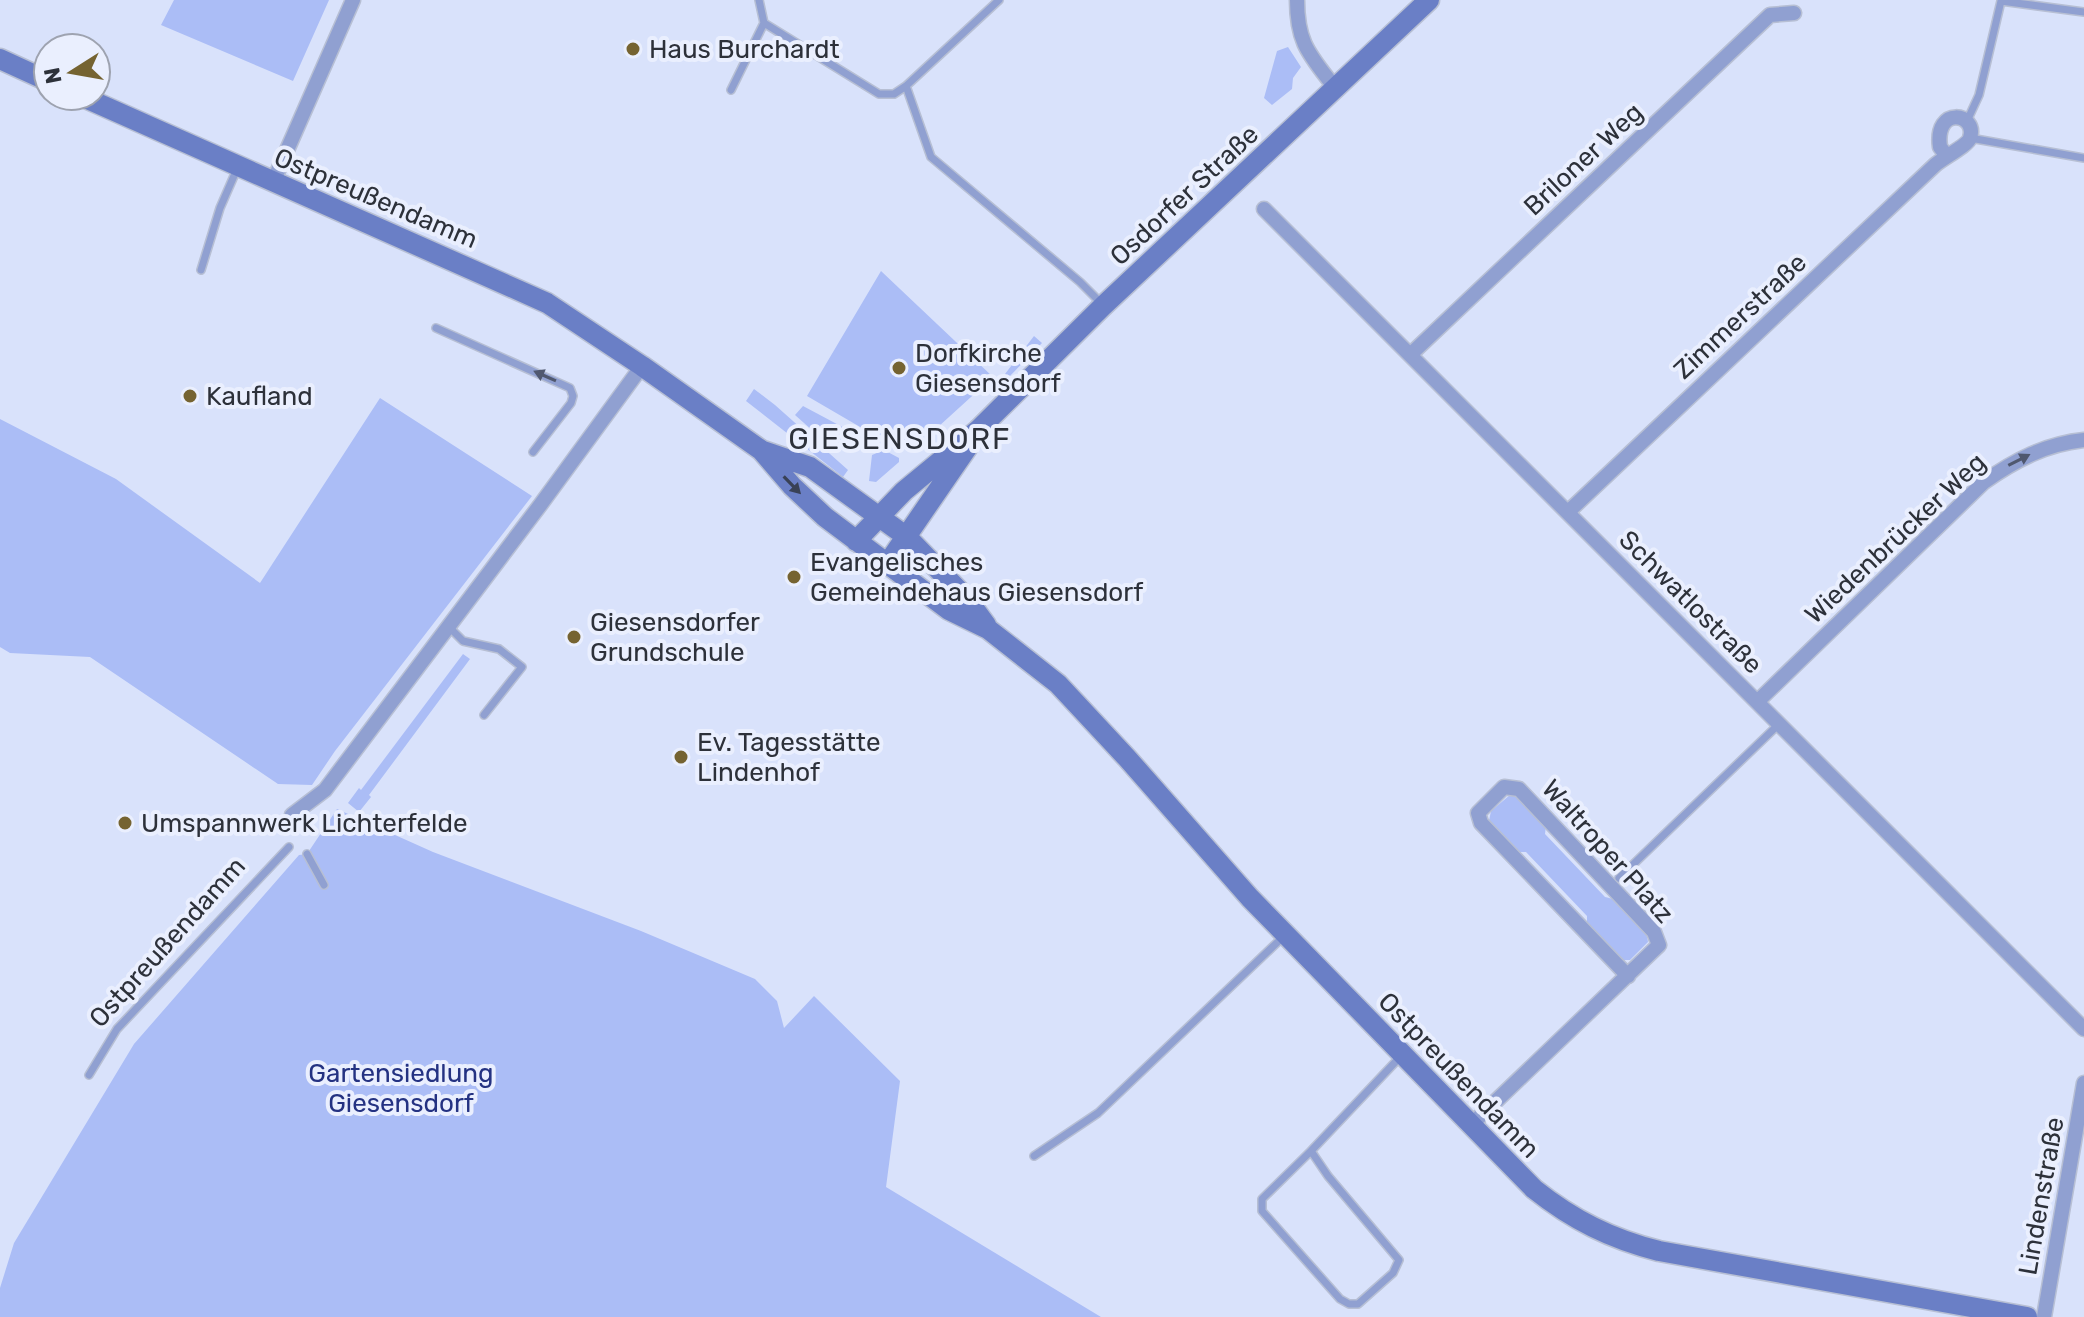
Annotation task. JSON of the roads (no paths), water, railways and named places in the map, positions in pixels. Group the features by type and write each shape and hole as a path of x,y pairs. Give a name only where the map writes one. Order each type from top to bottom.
{"main road":[{"name":"Osdorfer Straße","path":"856,541 914,482 978,430 1103,306 1429,0"},
{"path":"0,59 32,74"},
{"name":"Ostpreußendamm","path":"112,110 537,298 642,366 761,450 792,486 856,541 949,610 988,629 1033,663 1079,705 1286,935 1471,1125 1548,1200 1591,1228 1659,1251 2027,1317"},
{"name":"Osdorfer Straße","path":"888,563 978,430"},
{"name":"Ostpreußendamm","path":"761,450 810,467 907,537 967,599 988,629"}],"street":[{"path":"273,182 353,0"},
{"path":"1297,0 1300,36 1309,55 1335,88"},
{"name":"Briloner Weg","path":"1411,354 1770,15 1794,13"},
{"path":"1946,155 1938,137 1944,121 1961,117 1967,121 1970,138"},
{"name":"Zimmerstraße","path":"1568,512 1946,155 1970,138"},
{"name":"Schwatlostraße","path":"1264,209 2084,1029"},
{"path":"292,815 325,790 642,366"},
{"name":"Wiedenbrücker Weg","path":"1757,702 1984,482 2026,456 2052,446 2084,440"},
{"name":"Waltroper Platz","path":"1504,787 1519,789 1654,932 1659,945 1628,976 1481,823 1478,813 1504,787"},
{"path":"1471,1125 1628,976"},
{"name":"Lindenstraße","path":"2044,1317 2084,1083"}],"lane":[{"path":"731,90 764,23 759,0"},
{"path":"764,23 879,94 894,94 999,0"},
{"path":"1967,121 1979,95 2001,1 2084,12"},
{"path":"906,86 931,157 1080,282 1103,306"},
{"path":"1970,138 2084,158"},
{"path":"201,270 220,208 238,167"},
{"path":"436,328 570,388 573,396 571,403 533,452"},
{"path":"448,626 463,641 499,649 522,667 484,715"},
{"path":"1619,878 1779,724"},
{"name":"Ostpreußendamm","path":"89,1075 117,1029 289,847"},
{"path":"307,854 324,885"},
{"path":"1034,1156 1098,1113 1286,935"},
{"path":"1311,1151 1328,1176 1399,1260 1393,1273 1358,1304 1349,1304 1340,1299 1262,1211 1262,1199 1403,1055"}],"place":[{"name":"Haus Burchardt","path":"633,49"},
{"name":"Dorfkirche Giesensdorf","path":"899,368"},
{"name":"Kaufland","path":"190,396"},
{"name":"Evangelisches Gemeindehaus Giesensdorf","path":"794,577"},
{"name":"Giesensdorfer Grundschule","path":"574,637"},
{"name":"Ev. Tagesstätte Lindenhof","path":"681,757"},
{"name":"Umspannwerk Lichterfelde","path":"125,823"}],"district":[{"name":"GIESENSDORF","path":"900,439"}],"park label":[{"name":"Gartensiedlung Giesensdorf","path":"401,1088"}]}
